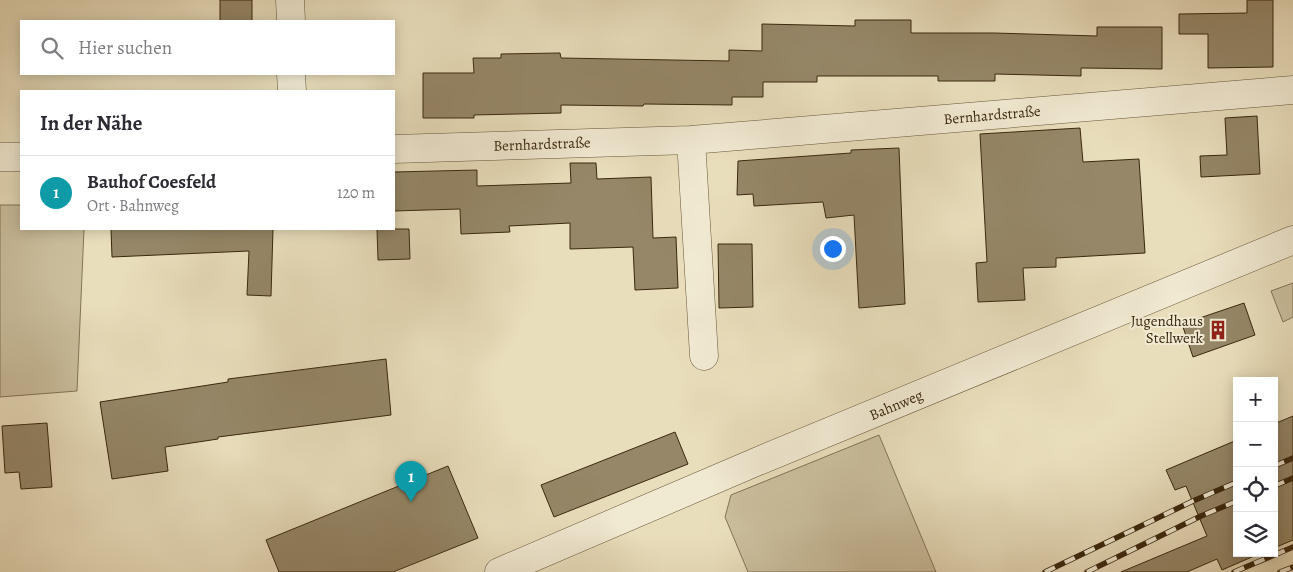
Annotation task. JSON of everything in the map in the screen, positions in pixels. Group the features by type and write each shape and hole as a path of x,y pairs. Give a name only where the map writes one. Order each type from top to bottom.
{"street":[{"path":"290,0 291,20"},
{"path":"291,75 292,90"},
{"name":"Bernhardstraße","path":"395,149 691,140 1293,90"},
{"path":"691,140 704,356"},
{"path":"0,157 20,156"},
{"name":"Bahnweg","path":"499,572 756,462 1293,240"}],"shaded area":[{"path":"0,205 20,205 20,230 84,230 77,391 0,397"},
{"path":"1293,283 1293,317 1283,322 1271,291"},
{"path":"879,435 936,572 748,572 725,517 731,495"}],"building":[{"path":"220,0 252,0 252,20 220,20"},
{"path":"1247,0 1273,0 1273,67 1208,68 1208,34 1179,34 1179,14 1247,13"},
{"path":"855,20 911,20 911,33 1097,36 1097,27 1162,27 1162,69 1081,68 1081,76 995,74 995,81 938,81 938,76 817,76 817,82 763,82 763,97 732,97 732,105 561,105 561,113 474,115 474,118 423,118 423,73 474,73 473,58 501,58 501,54 560,53 561,58 729,61 729,50 762,51 762,24 855,26"},
{"path":"1257,116 1260,174 1201,177 1200,156 1227,155 1225,118"},
{"path":"1080,128 1083,162 1139,159 1145,253 1056,258 1056,267 1023,268 1025,300 978,302 976,263 987,262 980,134"},
{"path":"899,148 905,304 859,308 854,215 826,218 823,202 754,206 753,194 737,195 738,161 851,153 851,150"},
{"path":"570,163 596,163 597,179 651,177 653,238 676,237 678,288 635,290 633,247 570,249 570,223 509,226 510,232 461,234 460,209 395,211 395,172 477,170 477,186 571,183"},
{"path":"409,229 410,259 378,260 377,230"},
{"path":"111,230 273,230 271,296 247,295 249,251 112,257"},
{"path":"718,244 752,244 753,307 719,308"},
{"name":"Jugendhaus Stellwerk","path":"1244,303 1255,335 1193,357 1182,324"},
{"path":"386,359 391,415 218,437 218,439 165,447 168,471 112,479 100,402 228,382 228,379"},
{"path":"1293,416 1293,540 1278,546 1278,467 1278,422"},
{"path":"47,423 52,487 21,489 19,472 5,473 2,426"},
{"path":"675,432 688,464 554,517 541,485"},
{"path":"1233,442 1233,557 1252,557 1222,570 1217,559 1187,572 1121,572 1207,536 1186,486 1175,490 1166,470"},
{"path":"448,466 478,538 393,572 279,572 266,540"}],"railway":[{"path":"1278,464 1293,458"},
{"path":"1278,484 1293,478"},
{"path":"1045,572 1233,484"},
{"path":"1087,572 1201,516 1233,503"},
{"path":"1234,572 1293,547"},
{"path":"1280,572 1293,567"}],"place":[{"name":"Jugendhaus Stellwerk","path":"1218,330"},
{"name":"Bauhof Coesfeld","path":"411,502"}]}
